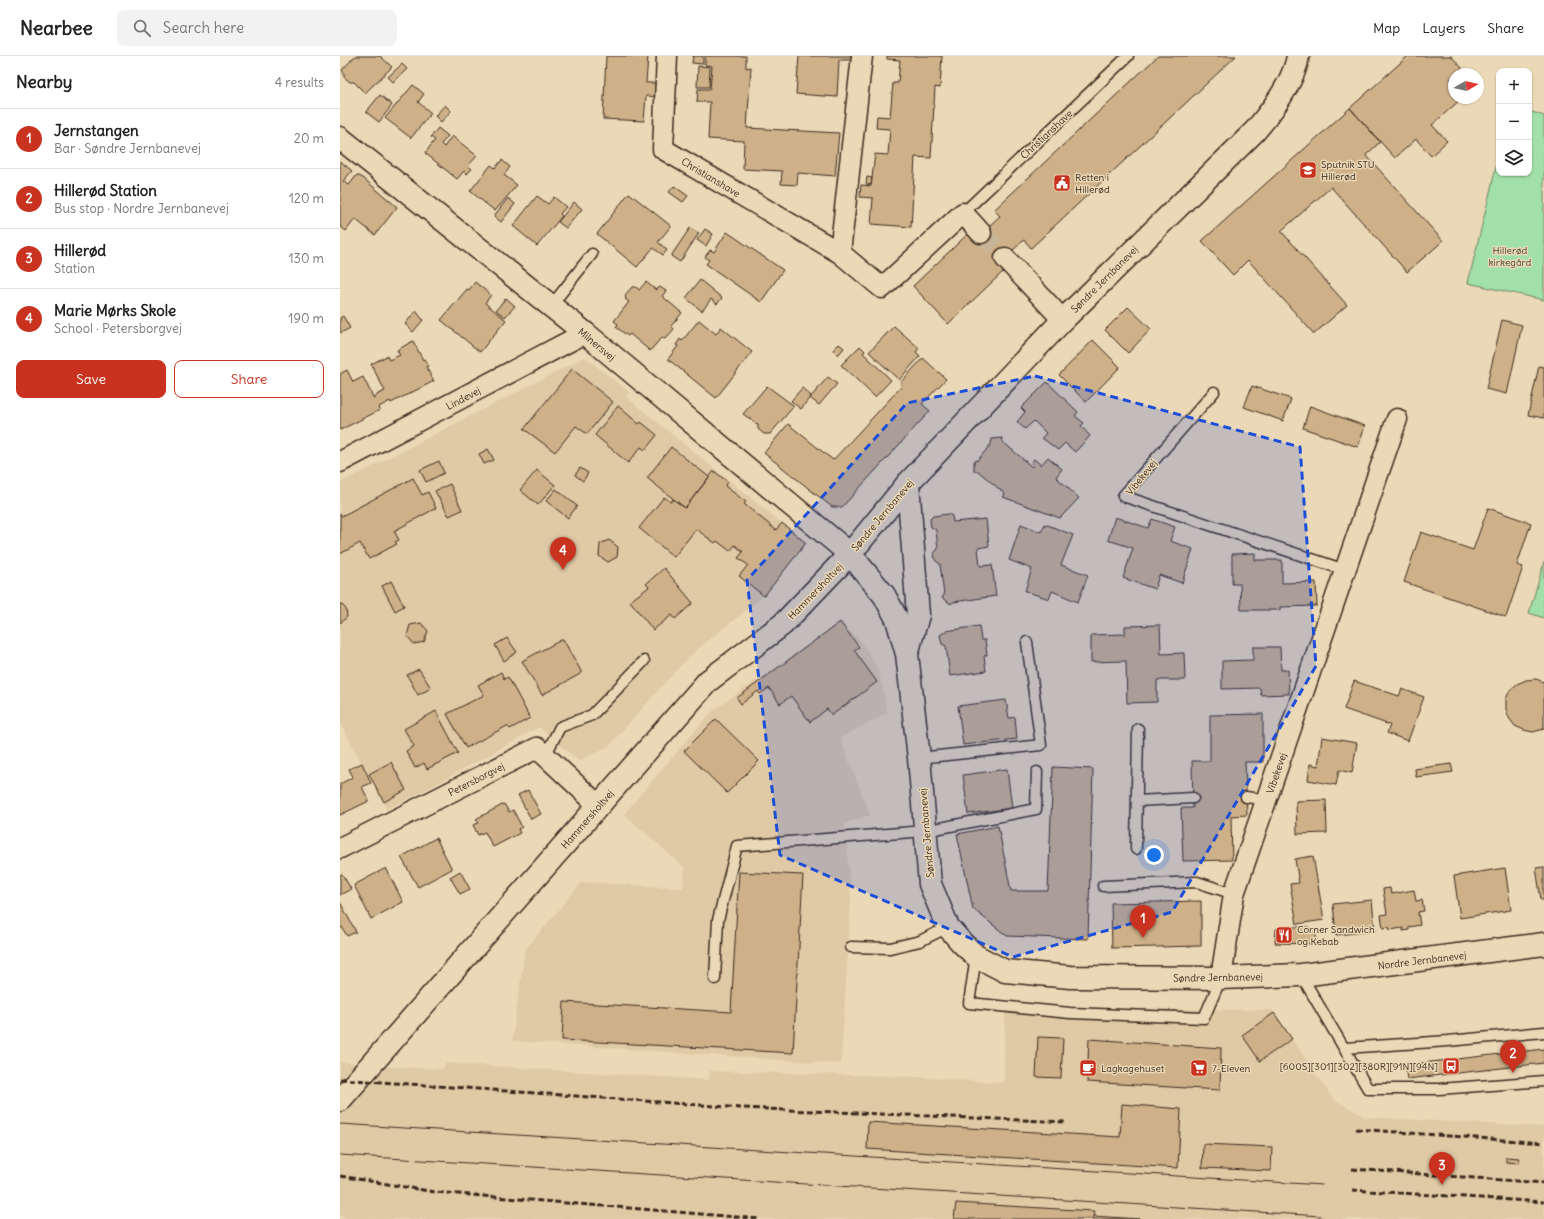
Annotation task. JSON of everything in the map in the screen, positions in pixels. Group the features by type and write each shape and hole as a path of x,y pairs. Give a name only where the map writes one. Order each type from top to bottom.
{"street":[{"name":"Christianshave","path":"668,56 663,148 840,253 882,288 963,213"},
{"path":"840,253 862,56"},
{"name":"Søndre Jernbanevej","path":"1298,56 1287,85 1273,109 1255,131 1063,320 908,483 850,554 884,595 897,619 907,654 919,758 930,884 948,927 962,943 976,956 1005,971 1070,977 1221,978 1301,974"},
{"name":"Milnersvej","path":"340,138 551,306 850,554"},
{"path":"963,213 981,233"},
{"path":"1005,258 1063,320"},
{"name":"Lindevej","path":"340,462 585,334"},
{"name":"Vibekevej","path":"1221,978 1234,894 1397,419"},
{"path":"907,654 918,614 908,483"},
{"name":"Hammersholtvej","path":"340,1100 419,1008 708,681 783,624 850,554"},
{"name":"Petersborgvej","path":"340,848 538,748 599,806"},
{"name":"Nordre Jernbanevej","path":"1301,974 1544,944"}],"lane":[{"name":"Christianshave","path":"963,213 1128,56"},
{"path":"551,306 592,254"},
{"name":"Vibekevej","path":"1214,392 1123,496 1345,570"},
{"path":"919,758 1041,745 1028,642"},
{"path":"545,756 560,727 592,715 644,661"},
{"path":"1136,849 1138,729"},
{"path":"715,979 718,920 737,846 925,831 1036,809 1037,772"},
{"path":"1246,797 1267,800"},
{"path":"1136,801 1193,798"},
{"path":"1103,886 1197,882 1234,894"},
{"path":"851,947 890,948 920,941 948,927"},
{"path":"976,956 969,1003 1070,1012 1204,1018 1221,978"},
{"path":"1301,974 1368,1089 1439,1089 1544,1081"},
{"path":"1345,1048 1448,1041 1544,1032"}],"highlighted area":[{"path":"1035,376 1300,447 1316,666 1172,912 1013,957 780,855 747,580 907,403"}],"shaded area":[{"path":"585,357 629,392 626,397 806,543 764,596 695,651 609,746 579,761 539,727 418,794 387,809 340,723 340,483"},
{"path":"840,622 860,640 875,664 882,684 887,713 840,738 870,815 845,823 851,902 841,1064 512,1041 525,950 582,882 683,888 685,868 624,814 714,710"},
{"path":"1005,1007 1272,1010 1333,1099 1365,1117 1544,1127 1544,1219 349,1219 340,1215 340,1062 394,1067 443,1069 445,1063 709,1080 710,1071 919,1077 1004,1083"}],"green space":[{"name":"Hillerød kirkegård","path":"1532,112 1544,116 1544,300 1468,283 1496,167 1496,176 1532,176"},
{"path":"1544,562 1544,618 1529,613"}],"building":[{"path":"355,56 380,56 392,67 365,93 354,82 350,82 344,77 342,70"},
{"path":"606,56 648,56 646,83 659,83 659,97 646,96 644,121 603,119"},
{"path":"693,56 703,56 703,64 692,63"},
{"path":"705,56 746,56 746,68 751,67 747,128 839,133 835,176 798,173 797,185 781,184 782,171 743,169 744,141 708,139 710,102 697,102 698,89 710,89 712,66 705,65"},
{"path":"799,56 853,56 852,60 839,60 837,97 796,94"},
{"path":"887,56 942,56 940,88 935,87 931,158 915,157 911,227 871,224 873,198 860,197 861,185 871,186 875,154 888,155 890,129 876,128 877,116 890,117 893,83 898,83 900,60 887,59"},
{"name":"Retten i Hillerød","path":"1158,56 1236,56 1031,248 1024,240 1001,261 1007,268 948,324 913,286 972,230 978,236 1000,216 994,210"},
{"path":"1408,56 1451,56 1462,68 1448,68 1448,104 1455,104 1432,125 1447,141 1431,156 1416,139 1395,158 1350,108"},
{"path":"402,64 407,69 393,82 388,77"},
{"path":"698,66 710,67 709,87 697,87"},
{"path":"413,85 424,94 418,102 431,113 411,138 385,118"},
{"path":"380,95 392,105 379,122 366,112"},
{"path":"445,105 451,111 441,122 435,116"},
{"path":"1350,108 1380,142 1366,155 1443,241 1407,272 1331,187 1281,231 1347,305 1314,334 1248,260 1233,275 1202,241"},
{"path":"438,128 448,136 441,144 444,147 452,136 477,156 468,166 472,169 467,174 464,171 457,179 425,153 435,140 431,137"},
{"path":"502,160 510,167 504,175 517,185 495,211 470,191 491,165 495,168"},
{"path":"340,161 352,171 343,181 349,185 357,175 363,178 397,207 375,235 355,219 346,231 340,226"},
{"path":"867,177 872,178 871,185 866,184"},
{"path":"674,186 688,196 683,202 669,192"},
{"path":"629,193 671,226 658,242 667,250 663,255 653,248 637,267 597,234"},
{"path":"537,196 548,204 554,197 566,207 560,214 562,216 537,246 513,226"},
{"path":"508,198 515,204 501,222 494,216"},
{"path":"574,202 582,209 566,228 558,222"},
{"path":"690,228 699,233 680,262 671,256"},
{"path":"705,229 713,234 706,246 697,240"},
{"path":"727,232 783,270 761,302 706,264 709,260 705,257 710,250 714,252"},
{"path":"700,280 722,298 717,304 711,299 702,311 686,298"},
{"path":"475,282 491,295 485,303 506,320 480,352 441,320 467,289 469,290"},
{"path":"646,282 656,290 660,287 666,291 662,296 682,313 671,326 674,329 665,339 662,337 650,351 630,334 628,336 616,327 618,324 614,321 629,302 626,300 625,295 632,287 636,287 639,290"},
{"path":"506,298 515,306 505,317 496,310"},
{"path":"1128,307 1151,329 1128,353 1105,330"},
{"path":"416,311 423,320 413,332 405,324"},
{"path":"343,316 350,328 341,333 340,318"},
{"path":"699,320 716,334 721,327 752,352 716,398 668,359 678,346 676,345 680,339 682,341"},
{"path":"1502,320 1522,325 1507,394 1486,389"},
{"path":"894,326 919,348 916,352 920,356 899,380 869,352"},
{"path":"1093,340 1120,367 1086,402 1059,375"},
{"path":"413,341 423,360 425,359 428,366 426,367 434,381 391,403 390,401 379,407 380,410 340,430 340,374 347,370 353,382 363,377 374,399 378,394 385,391 371,364 387,356 389,360 400,355 397,350"},
{"path":"839,344 844,348 838,355 833,350"},
{"path":"860,346 865,351 863,353 891,380 875,397 841,365"},
{"path":"923,358 946,379 922,404 930,411 842,507 832,507 764,453 788,424 833,460 902,386 900,383"},
{"path":"1539,366 1544,367 1544,418 1528,415"},
{"path":"572,369 613,402 587,434 576,426 555,452 524,429"},
{"path":"828,377 837,384 819,405 810,398"},
{"path":"1047,382 1078,412 1075,416 1084,423 1081,426 1090,436 1075,452 1065,443 1058,450 1042,438 1046,433 1034,421 1025,429 1017,422 1025,412 1021,408"},
{"path":"767,386 794,406 770,434 764,434 758,429 758,425 743,414"},
{"path":"1252,386 1291,399 1283,421 1244,407"},
{"path":"802,388 811,396 801,409 791,401"},
{"path":"618,406 639,424 641,422 657,435 645,450 641,447 628,463 595,435"},
{"path":"1310,406 1365,426 1358,447 1303,428"},
{"path":"1002,438 1003,442 1032,467 1034,465 1031,463 1034,459 1041,465 1048,457 1062,469 1056,477 1079,498 1060,518 1003,497 1005,494 978,471 974,471 974,461 978,460 991,444 992,439"},
{"path":"671,447 709,477 685,508 647,478"},
{"path":"488,449 494,460 484,464 479,454"},
{"path":"439,461 444,473 426,482 420,470"},
{"path":"580,468 588,473 583,481 575,475"},
{"path":"537,470 555,485 538,505 520,490"},
{"path":"714,471 728,482 725,486 746,502 744,504 776,530 782,523 806,543 764,596 739,576 748,565 738,558 743,552 735,545 730,551 717,541 715,543 696,529 674,557 639,528 664,497 671,502 673,499 685,508"},
{"path":"413,478 422,495 428,492 436,508 394,531 399,540 395,542 397,544 369,559 360,543 340,554 340,514 342,516"},
{"path":"450,484 462,510 449,516 435,491"},
{"path":"556,489 577,506 568,518 546,501"},
{"path":"1488,508 1531,523 1517,565 1523,567 1506,617 1404,582 1421,532 1473,550"},
{"path":"949,514 952,516 953,522 986,519 989,546 978,548 980,566 992,565 996,596 953,602 951,604 942,598 944,595 940,564 935,560 934,553 938,549 936,530 931,527 930,519 933,516"},
{"path":"1115,517 1148,528 1152,519 1175,527 1170,541 1193,549 1182,583 1159,575 1155,589 1123,578 1133,548 1108,540"},
{"path":"1021,524 1041,532 1045,524 1073,535 1061,565 1088,575 1078,602 1052,591 1049,599 1025,591 1032,569 1009,560"},
{"path":"609,540 618,547 617,557 608,562 599,556 600,544"},
{"path":"1255,553 1255,560 1282,560 1282,583 1316,582 1317,606 1280,607 1280,610 1241,610 1240,584 1232,584 1232,554"},
{"path":"664,568 693,603 675,619 672,615 653,630 630,601 649,587 646,584"},
{"path":"391,581 404,606 395,611 382,586"},
{"path":"340,603 346,609 347,617 340,623"},
{"path":"840,622 859,647 854,650 877,682 832,715 827,709 810,722 791,696 780,704 769,688 760,694 758,691 741,704 737,698"},
{"path":"421,623 428,631 424,642 414,644 407,636 410,625"},
{"path":"1160,625 1161,654 1184,653 1185,680 1157,680 1157,702 1127,703 1126,661 1091,662 1091,635 1125,634 1125,626"},
{"path":"979,626 981,640 985,640 987,655 984,656 986,671 950,676 946,646 942,644 940,635 946,631"},
{"path":"507,638 517,652 504,661 495,645"},
{"path":"563,639 582,673 542,695 522,661"},
{"path":"1253,647 1280,647 1281,670 1288,670 1289,694 1261,695 1260,688 1222,689 1222,661 1253,660"},
{"path":"419,669 431,688 418,695 407,675"},
{"path":"501,672 504,679 508,677 530,718 510,729 507,726 466,748 447,714 484,695 478,685"},
{"path":"1536,679 1544,682 1544,729 1533,732 1515,726 1509,718 1506,709 1506,699 1510,690 1517,684 1526,680"},
{"path":"1354,681 1399,696 1402,689 1424,697 1408,741 1387,733 1390,725 1344,709"},
{"path":"1006,700 1009,718 1015,717 1017,739 963,745 958,706"},
{"path":"436,711 458,753 427,769 424,763 415,768 406,751 414,746 404,729"},
{"path":"1263,714 1263,762 1245,762 1247,815 1231,816 1232,860 1183,861 1181,808 1193,808 1192,761 1210,761 1210,715"},
{"path":"716,719 759,761 727,793 684,751"},
{"path":"1322,737 1357,743 1352,773 1339,770 1336,785 1308,780 1310,764 1318,766"},
{"path":"391,762 406,790 384,802 369,774"},
{"path":"362,763 371,783 362,787 369,801 340,815 340,784 353,777 349,769"},
{"path":"1451,764 1453,772 1416,777 1415,769"},
{"path":"1053,767 1093,769 1088,939 1007,936 973,909 957,834 998,826 1011,891 1048,891"},
{"path":"1007,769 1012,808 968,814 963,775"},
{"path":"528,790 541,814 531,819 518,795"},
{"path":"1326,800 1327,833 1297,834 1296,801"},
{"path":"504,804 509,812 513,810 522,827 518,829 520,833 493,847 485,832 478,835 473,825 479,823 476,819"},
{"path":"436,838 452,869 418,887 401,857"},
{"path":"1313,856 1324,920 1297,924 1290,884 1299,883 1295,859"},
{"path":"1544,867 1544,900 1541,900 1536,868"},
{"path":"386,868 403,902 371,919 354,885"},
{"path":"1505,868 1511,910 1460,918 1454,876"},
{"path":"460,871 470,889 460,894 450,877"},
{"path":"739,872 803,875 793,1053 562,1040 564,1002 731,1012"},
{"path":"342,874 351,889 340,895 340,875"},
{"path":"1390,888 1391,894 1414,890 1416,901 1422,900 1424,911 1418,912 1420,925 1409,927 1409,930 1403,931 1403,928 1390,930 1389,927 1383,928 1381,915 1387,914 1383,889"},
{"path":"1372,900 1375,931 1336,935 1333,904"},
{"path":"1201,901 1201,946 1112,948 1111,903"},
{"path":"340,902 356,932 347,936 342,927 340,928"},
{"path":"1292,927 1309,927 1310,930 1316,931 1316,944 1275,943 1276,929 1292,930"},
{"path":"1274,1013 1292,1039 1260,1061 1242,1035"},
{"path":"1038,1037 1063,1038 1061,1078 1036,1077"},
{"path":"1089,1039 1221,1048 1220,1090 1087,1082"},
{"path":"1544,1049 1544,1063 1407,1079 1405,1065"},
{"path":"1122,1104 1181,1109 1178,1168 867,1149 868,1122 1120,1137"},
{"path":"1203,1144 1272,1147 1271,1171 1202,1168"},
{"path":"1506,1157 1519,1158 1519,1163 1506,1162"},
{"path":"956,1203 1094,1211 1093,1219 954,1219"},
{"path":"1093,1216 1140,1219 1093,1219"}],"tunnel":[{"path":"981,233 1005,258"}],"tram line":[{"path":"340,1124 1322,1185"},
{"path":"340,1155 1321,1216"}],"railway":[{"path":"340,1079 742,1108 1067,1122"},
{"path":"1356,1129 1544,1143"},
{"path":"1352,1169 1544,1183"},
{"path":"340,1176 435,1192 760,1219"},
{"path":"1352,1190 1544,1202"}],"place":[{"name":"Sputnik STU Hillerød","path":"1308,170"},
{"name":"Retten i Hillerød","path":"1062,183"},
{"name":"Marie Mørks Skole","path":"563,570"},
{"name":"Corner Sandwich og Kebab","path":"1284,935"},
{"name":"Jernstangen","path":"1143,938"},
{"name":"[600S][301][302][380R][91N][94N]","path":"1451,1066"},
{"name":"Lagkagehuset","path":"1088,1068"},
{"name":"7-Eleven","path":"1199,1068"},
{"name":"Hillerød Station","path":"1513,1073"},
{"name":"Hillerød","path":"1442,1185"}]}
